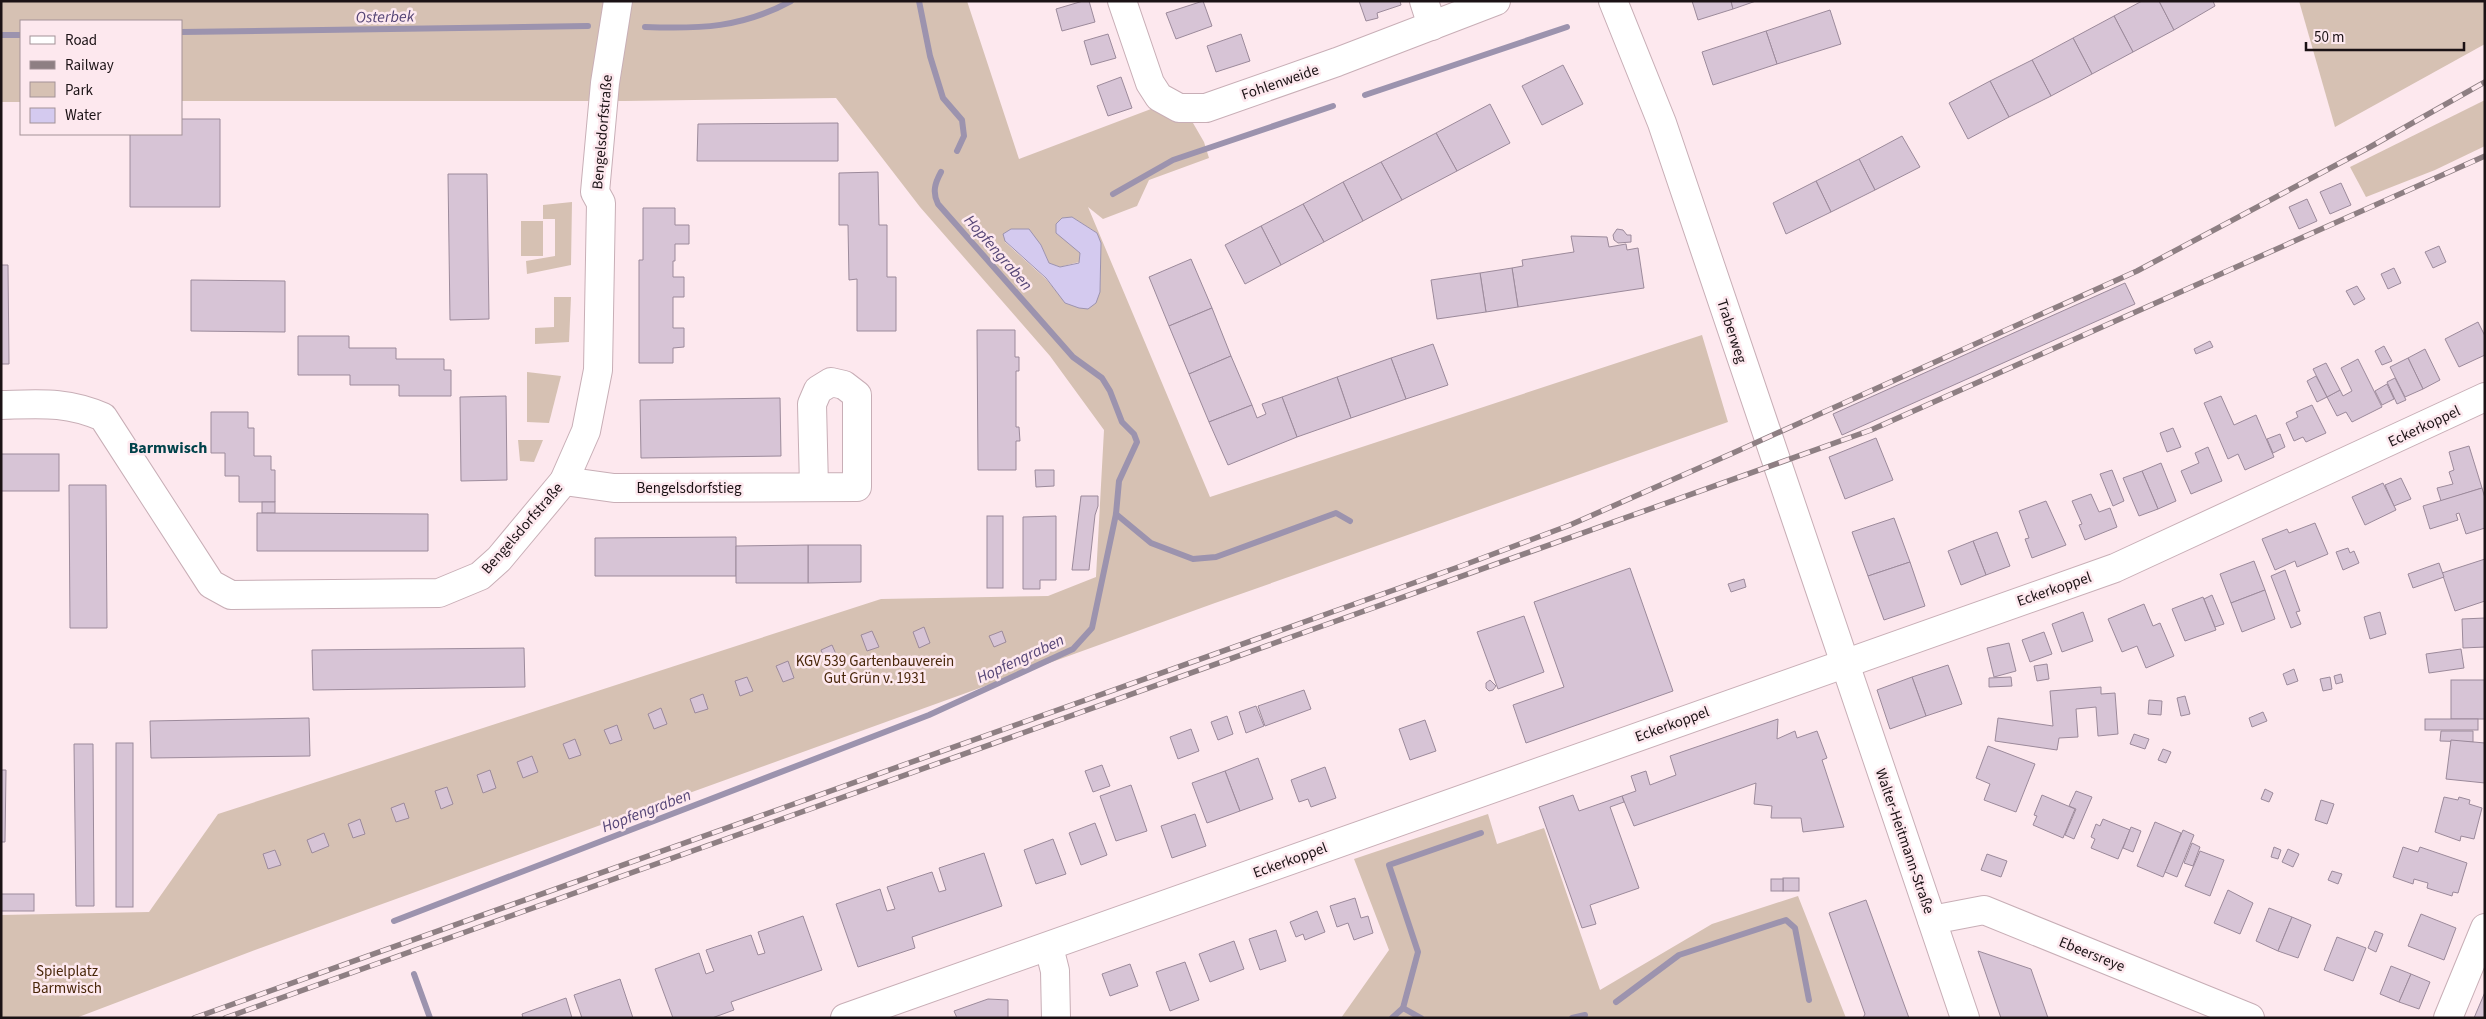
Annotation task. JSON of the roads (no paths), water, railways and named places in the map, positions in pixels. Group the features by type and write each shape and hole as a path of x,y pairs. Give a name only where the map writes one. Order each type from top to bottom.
{"street":[{"name":"Bengelsdorfstraße","path":"1,405 50,404 80,408 102,417 211,584 231,595 439,593 480,576 498,559 564,481 586,431 598,370 601,203 595,192 605,83 618,1"},
{"name":"Fohlenweide","path":"1122,1 1150,83 1159,97 1178,108 1206,108 1337,62 1428,14 1496,1"},
{"name":"Traberweg","path":"1612,1 1662,124 1844,664"},
{"name":"Eckerkoppel","path":"845,1018 2115,568 2483,405"},
{"name":"Bengelsdorfstieg","path":"564,481 614,488 814,487"},
{"name":"Walter-Heitmann-Straße","path":"1844,664 1965,1018"},
{"name":"Ebeersreye","path":"1932,920 1984,910 2250,1018"},
{"path":"2448,1018 2485,928"},
{"path":"1049,947 1055,971 1056,1018"}],"water":[{"path":"1072,217 1097,233 1101,243 1100,292 1096,303 1088,309 1065,303 1046,278 1005,241 1003,234 1011,229 1029,229 1041,245 1049,263 1060,267 1079,263 1080,253 1056,233 1056,224 1062,218"}],"waterway":[{"name":"Osterbek","path":"645,27 684,28 738,22 773,10 791,1"},
{"name":"Hopfengraben","path":"919,1 930,56 943,98 962,120 964,136 957,151"},
{"name":"Osterbek","path":"182,32 588,26"},
{"path":"1365,95 1567,27"},
{"name":"Osterbek","path":"1,35 20,35"},
{"path":"1113,194 1173,160 1333,106"},
{"name":"Hopfengraben","path":"394,921 929,715 1073,649 1092,628 1116,514 1119,481 1137,442 1134,434 1122,422 1110,391 1102,378 1073,357 938,204 935,188 941,172"},
{"path":"1116,514 1151,543 1193,559 1216,557 1336,513 1350,521"},
{"path":"1392,1018 1403,1008 1418,952 1389,865 1481,833"},
{"path":"1616,1002 1679,955 1786,920 1795,928 1809,1000"},
{"name":"Hopfengraben","path":"414,974 430,1018"},
{"path":"1403,1008 1421,1018"},
{"path":"1572,1018 1585,1015"}],"railway":[{"path":"194,1018 1464,565 1570,525 2137,271 2370,147 2485,82"},
{"path":"225,1018 1871,430 2485,156"}],"district":[{"name":"Barmwisch","path":"168,447"}],"park label":[{"name":"KGV 539 Gartenbauverein Gut Grün v. 1931","path":"875,670"},
{"name":"Spielplatz Barmwisch","path":"67,980"}]}
